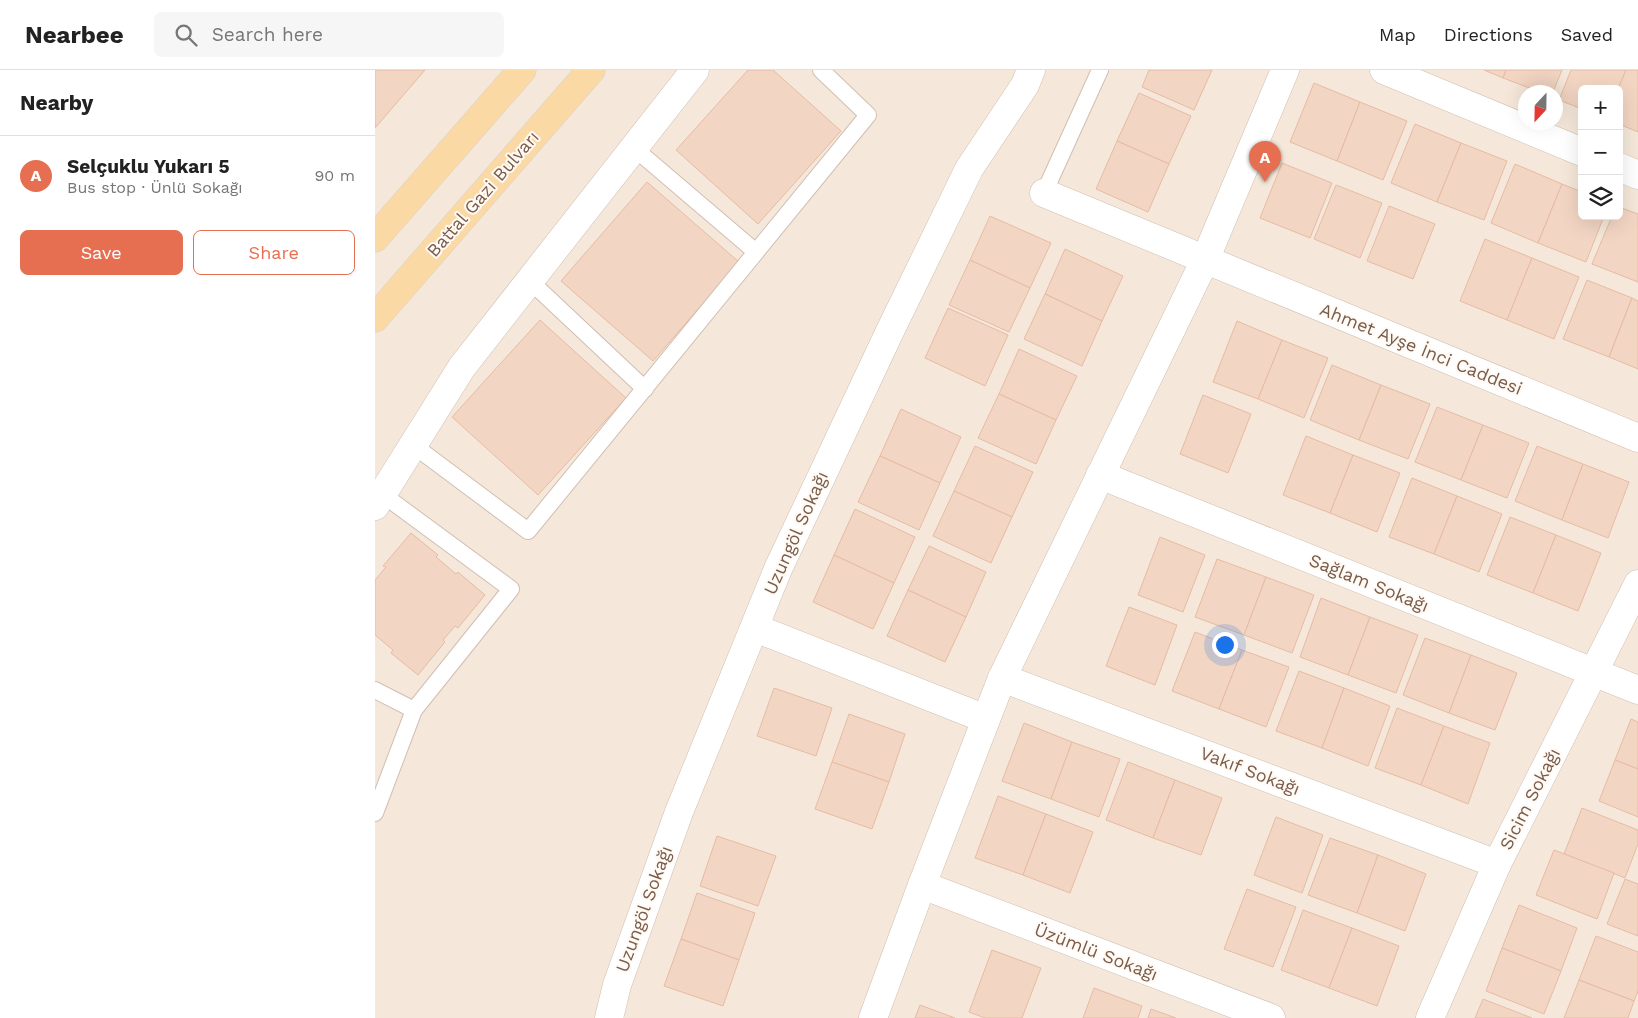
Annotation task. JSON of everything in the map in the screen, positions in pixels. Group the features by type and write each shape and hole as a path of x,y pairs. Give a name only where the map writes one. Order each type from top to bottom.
{"main road":[{"path":"375,238 522,70"},
{"name":"Battal Gazi Bulvarı","path":"375,318 591,70"}],"street":[{"path":"379,500 462,367 695,70"},
{"name":"Uzungöl Sokağı","path":"609,1018 617,985 679,812 782,560 969,169 1025,85 1031,70"},
{"path":"873,1018 1002,678 1205,260 1285,70"},
{"path":"1384,70 1578,150"},
{"path":"1623,169 1638,175"},
{"name":"Ahmet Ayşe İnci Caddesi","path":"1044,193 1638,438"},
{"name":"Sağlam Sokağı","path":"1101,475 1638,690"},
{"name":"Sicim Sokağı","path":"1430,1018 1497,864 1638,584"},
{"path":"755,628 986,719"},
{"name":"Vakıf Sokağı","path":"1002,678 1497,864"},
{"name":"Üzümlü Sokağı","path":"922,885 1271,1018"}],"lane":[{"path":"413,445 528,531 869,115 821,70"},
{"path":"1044,193 1100,70"},
{"path":"634,148 756,252"},
{"path":"530,281 645,389"},
{"path":"375,813 414,710 511,589 379,500"},
{"path":"375,690 414,710"}],"shaded area":[{"path":"375,70 1638,70 1638,1018 375,1018"}],"building":[{"path":"375,70 425,70 375,128"},
{"path":"748,70 773,70 841,131 758,224 676,150"},
{"path":"1149,70 1212,70 1194,110 1142,87"},
{"path":"1484,70 1506,70 1503,78"},
{"path":"1506,70 1562,70 1556,85 1522,85 1503,78"},
{"path":"1571,70 1626,70 1620,85 1578,85 1578,107 1563,102 1563,90"},
{"path":"1626,70 1638,70 1638,132 1623,126 1623,85 1620,85"},
{"path":"1314,83 1360,102 1337,161 1290,142"},
{"path":"1139,93 1191,116 1169,164 1117,141"},
{"path":"1360,102 1407,121 1383,180 1337,161"},
{"path":"1415,124 1461,143 1437,202 1391,183"},
{"path":"1117,141 1169,164 1148,212 1096,189"},
{"path":"1461,143 1507,161 1484,220 1437,202"},
{"path":"1282,163 1332,183 1310,238 1260,218"},
{"path":"1515,164 1562,184 1538,243 1491,223"},
{"path":"647,182 739,262 653,361 561,281"},
{"path":"1562,184 1578,190 1578,220 1602,220 1586,262 1538,243"},
{"path":"1336,185 1382,203 1360,258 1314,239"},
{"path":"1389,206 1435,224 1413,279 1367,261"},
{"path":"1623,208 1638,214 1638,282 1592,264 1610,220 1623,220"},
{"path":"990,216 1051,243 1030,288 970,260"},
{"path":"1485,239 1532,258 1507,320 1460,301"},
{"path":"1065,249 1123,276 1102,321 1045,294"},
{"path":"1532,258 1579,277 1554,339 1507,320"},
{"path":"970,260 1030,288 1009,332 949,305"},
{"path":"1587,280 1632,298 1609,357 1563,339"},
{"path":"1045,294 1102,321 1082,366 1024,339"},
{"path":"1632,298 1638,301 1638,369 1609,357"},
{"path":"948,308 1008,335 985,386 925,358"},
{"path":"540,320 626,398 538,495 452,417"},
{"path":"1237,321 1282,340 1258,399 1213,382"},
{"path":"1282,340 1328,358 1304,418 1258,399"},
{"path":"1019,349 1077,376 1056,420 999,394"},
{"path":"1332,365 1381,385 1359,440 1310,420"},
{"path":"1381,385 1430,404 1408,459 1359,440"},
{"path":"999,394 1056,420 1036,464 978,438"},
{"path":"1203,395 1251,414 1228,473 1180,454"},
{"path":"1437,407 1483,425 1461,480 1415,462"},
{"path":"901,409 961,437 940,483 880,456"},
{"path":"1483,425 1529,443 1507,498 1461,480"},
{"path":"1306,436 1353,455 1330,513 1283,495"},
{"path":"975,446 1033,472 1012,517 954,491"},
{"path":"1537,446 1583,464 1562,520 1515,501"},
{"path":"1353,455 1400,473 1377,532 1330,513"},
{"path":"880,456 940,483 919,530 858,502"},
{"path":"1583,464 1629,482 1608,538 1562,520"},
{"path":"1412,478 1457,496 1434,554 1389,537"},
{"path":"954,491 1012,517 991,563 933,536"},
{"path":"1457,496 1502,514 1479,572 1434,554"},
{"path":"855,509 915,537 894,583 834,555"},
{"path":"1510,517 1556,535 1533,593 1487,575"},
{"path":"411,533 438,555 436,557 456,574 458,572 485,595 458,628 455,626 443,640 445,642 418,675 391,653 393,650 375,635 375,580 386,567 383,566"},
{"path":"1556,535 1601,553 1578,611 1533,593"},
{"path":"1160,537 1205,555 1183,612 1138,595"},
{"path":"929,546 986,572 966,617 908,590"},
{"path":"834,555 894,583 873,629 813,602"},
{"path":"1217,559 1266,577 1244,635 1195,617"},
{"path":"1266,577 1314,595 1292,653 1244,635"},
{"path":"908,590 966,617 945,662 887,636"},
{"path":"1321,598 1370,617 1348,675 1300,657"},
{"path":"1129,607 1177,625 1155,685 1106,666"},
{"path":"1370,617 1418,635 1396,693 1348,675"},
{"path":"1195,632 1242,650 1219,709 1172,691"},
{"path":"1425,638 1471,655 1449,713 1403,695"},
{"path":"1242,650 1289,667 1266,727 1219,709"},
{"path":"1471,655 1517,673 1495,730 1449,713"},
{"path":"1299,671 1344,688 1322,748 1276,731"},
{"path":"774,688 832,708 816,756 757,736"},
{"path":"1344,688 1390,706 1368,766 1322,748"},
{"path":"1397,708 1444,726 1421,785 1375,768"},
{"path":"849,714 905,734 889,782 832,762"},
{"path":"1631,719 1638,722 1638,769 1615,760"},
{"path":"1024,723 1072,742 1051,799 1002,781"},
{"path":"1444,726 1490,743 1468,804 1421,785"},
{"path":"1072,742 1120,759 1099,817 1051,799"},
{"path":"1615,760 1638,769 1638,817 1599,801"},
{"path":"832,762 889,782 872,829 815,809"},
{"path":"1128,762 1175,780 1153,838 1106,820"},
{"path":"1175,780 1222,798 1201,855 1153,838"},
{"path":"998,796 1046,814 1023,875 975,858"},
{"path":"1582,808 1638,830 1638,844 1625,878 1564,854"},
{"path":"1046,814 1093,832 1070,893 1023,875"},
{"path":"1276,817 1323,835 1302,893 1254,875"},
{"path":"717,836 776,856 758,906 700,886"},
{"path":"1330,838 1378,855 1357,913 1308,895"},
{"path":"1554,850 1614,873 1597,919 1536,895"},
{"path":"1378,855 1426,874 1405,931 1357,913"},
{"path":"1625,879 1638,884 1638,936 1607,924"},
{"path":"1247,889 1296,907 1273,967 1224,949"},
{"path":"697,893 755,913 739,960 681,939"},
{"path":"1519,905 1577,928 1561,971 1502,948"},
{"path":"1303,910 1352,928 1329,988 1281,970"},
{"path":"1352,928 1399,946 1377,1006 1329,988"},
{"path":"1596,936 1638,952 1638,991 1634,1001 1579,980"},
{"path":"681,939 739,960 723,1006 664,986"},
{"path":"1502,948 1561,971 1544,1014 1486,991"},
{"path":"992,950 1041,968 1022,1018 985,1018 969,1012"},
{"path":"1579,980 1634,1001 1628,1018 1564,1018"},
{"path":"1094,988 1142,1006 1138,1018 1083,1018"},
{"path":"1483,999 1532,1018 1475,1018"},
{"path":"920,1005 955,1018 915,1018"},
{"path":"1151,1009 1176,1018 1148,1018"}],"place":[{"name":"Selçuklu Yukarı 5","path":"1265,182"}]}
